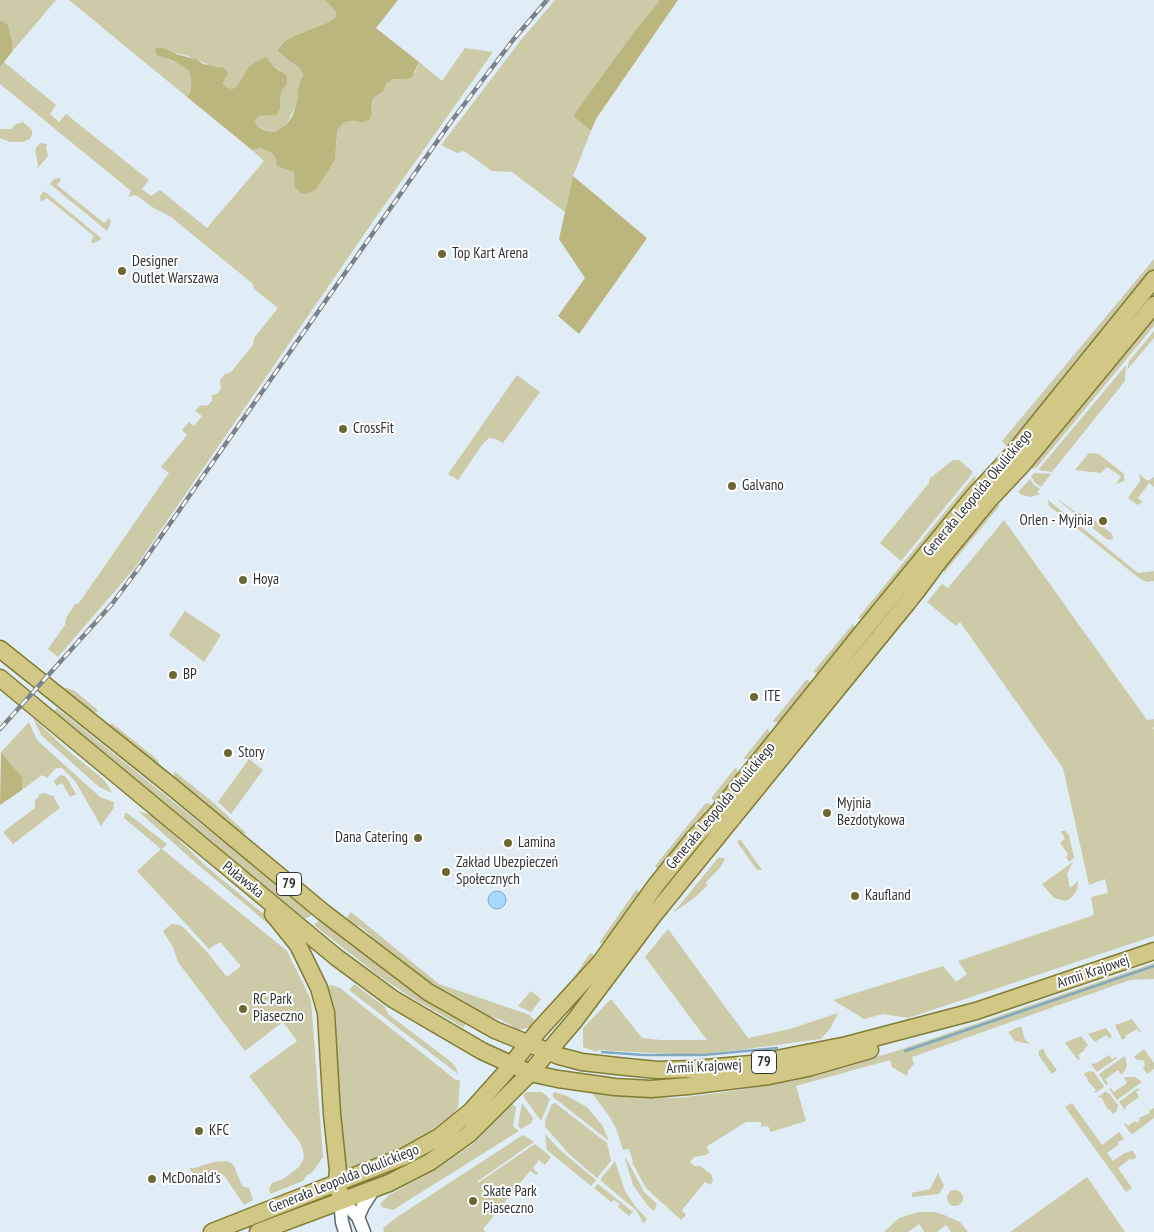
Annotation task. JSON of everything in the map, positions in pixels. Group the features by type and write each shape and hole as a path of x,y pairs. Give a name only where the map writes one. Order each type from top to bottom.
{"main road":[{"name":"Generała Leopolda Okulickiego","path":"212,1232 364,1174 405,1156 439,1137 471,1111 600,963 668,870 715,816 864,629 973,497 1016,449 1154,279"},
{"name":"Generała Leopolda Okulickiego","path":"258,1232 374,1189 411,1173 470,1134 530,1073 575,1020 653,916 913,596 939,561 989,500 1022,465 1154,306"},
{"name":"Puławska","path":"0,649 171,786 323,912 389,963 452,1006 494,1030 548,1053"},
{"name":"Puławska","path":"0,678 336,957 393,999 482,1051 530,1073 558,1079"},
{"path":"253,888 298,944 321,993 328,1023 330,1080 338,1171 336,1184 342,1200 364,1174"},
{"name":"Armii Krajowej","path":"548,1053 582,1062 657,1070 751,1064 814,1053 976,1011 1154,951"},
{"name":"Armii Krajowej","path":"558,1079 615,1087 651,1088 688,1086 769,1076 808,1068 869,1050 936,1028 976,1011"}],"street":[{"path":"358,1217 374,1189"},
{"path":"342,1200 358,1217 364,1232"},
{"path":"342,1200 344,1227"},
{"path":"319,1209 328,1212 344,1227"}],"shaded area":[{"path":"0,0 56,0 12,52 12,41 8,25 0,20"},
{"path":"69,0 325,0 336,12 336,17 329,22 294,36 277,49 289,61 299,67 303,73 297,90 298,97 295,107 286,125 275,132 258,127 255,121 259,116 266,116 280,109 280,70 273,66 266,58 255,62 249,67 236,87 232,89 226,87 223,82 226,78 218,66 211,66 188,56 172,52 164,58 188,70 191,76 191,91 187,97"},
{"path":"325,0 398,0 376,28 419,62 412,77 393,79 387,83 383,92 373,98 370,119 363,122 349,121 343,123 338,129 335,160 316,189 307,194 301,193 295,187 294,172 277,166 276,158 272,153 260,148 252,150 187,97 191,91 191,76 188,70 173,61 157,55 155,50 156,48 163,48 179,55 196,59 203,64 224,68 228,73 223,83 226,87 232,89 236,87 249,67 266,57 273,66 287,76 287,84 281,91 280,109 276,115 259,116 255,121 258,127 266,131 275,132 286,125 293,115 298,97 297,90 303,74 299,67 277,50 285,41 329,22 336,17 336,12"},
{"path":"555,0 660,0 633,33 573,116 591,131 573,176 565,212 512,172 492,171 464,151 457,153 441,145 521,40"},
{"path":"660,0 678,0 596,119 591,131 573,116 633,33"},
{"path":"0,20 8,25 12,41 12,52 0,67"},
{"path":"465,48 493,52 374,220 134,569 58,657 48,649 65,625 66,618 75,604 79,603 169,473 161,467 187,435 182,430 189,422 194,426 202,416 195,411 201,405 207,406 212,401 212,395 217,394 221,389 220,380 225,374 231,372 253,345 254,338 278,308 254,289 253,284 171,217 152,207 136,195 128,197 131,191 0,84 0,67 4,62 56,105 50,114 59,122 66,114 149,180 142,189 151,196 160,190 207,228 264,161 252,150 260,148 272,153 285,169 294,172 295,180 335,160 338,129 343,123 355,122 372,113 373,98 383,92 387,83 393,79 406,79 415,73 419,62 442,81"},
{"path":"23,122 32,130 30,139 22,142 10,142 0,138 0,129 11,129 16,124"},
{"path":"41,143 47,144 48,156 37,169 35,150"},
{"path":"573,176 647,238 579,334 558,316 585,278 559,239"},
{"path":"60,178 61,180 57,185 104,223 109,218 111,222 107,231 50,184 54,179"},
{"path":"44,191 101,238 100,240 94,243 91,242 94,236 47,198 41,202 40,196"},
{"path":"1154,259 1154,271 1008,447 1006,446 1002,441"},
{"path":"1154,314 1154,326 1037,467 1033,469 1028,465"},
{"path":"1154,331 1154,338 1127,370 1129,361"},
{"path":"1126,365 1125,381 1052,472 1038,470"},
{"path":"517,375 540,392 503,443 489,438 458,480 448,474"},
{"path":"1089,453 1099,454 1124,474 1124,481 1116,484 1121,476 1107,467 1101,473 1075,470"},
{"path":"953,460 959,460 972,471 972,474 901,561 880,543 929,483 929,479"},
{"path":"1035,473 1051,474 1041,487 1035,483 1031,476"},
{"path":"1139,474 1148,481 1154,477 1154,487 1149,483 1138,498 1143,502 1138,505 1128,498 1140,481"},
{"path":"975,475 976,483 864,619 859,619 858,618"},
{"path":"1030,479 1040,489 1037,492 1040,494 1030,497 1018,492"},
{"path":"1048,500 1138,573 1154,571 1154,581 1147,582 1139,578 1049,506"},
{"path":"1059,500 1074,511 1094,520 1112,534 1113,539 1105,538"},
{"path":"1001,504 944,573 944,566 994,507"},
{"path":"1004,520 1147,720 1154,719 1154,936 908,1018 883,1014 864,1019 833,1000 943,966 956,982 967,974 958,961 1094,915 1091,897 1108,893 1105,879 1089,885 1063,768 960,622 956,626 927,602 942,584 948,588"},
{"path":"916,608 802,747 802,744 910,609"},
{"path":"185,611 221,635 204,662 169,635"},
{"path":"853,624 855,629 819,674 813,672"},
{"path":"807,679 810,682 810,686 782,722 774,722 773,721"},
{"path":"56,686 75,691 99,711 92,713"},
{"path":"57,708 217,837 222,836 316,913 305,919 53,712"},
{"path":"33,718 65,748 103,779 112,793 99,787 41,735"},
{"path":"29,722 37,740 100,797 114,802 113,809 101,826 75,781 62,768 56,768 47,778 42,775 22,790 22,777 1,752"},
{"path":"113,724 158,760 159,768 108,725"},
{"path":"768,728 770,735 755,756 743,759"},
{"path":"1,752 22,777 22,790 0,805"},
{"path":"249,759 263,770 231,814 218,802"},
{"path":"736,767 737,778 716,804 712,797"},
{"path":"174,771 214,803 246,833 244,834 226,823 177,782"},
{"path":"60,775 65,776 76,794 70,797 62,783 56,786 54,781"},
{"path":"44,793 53,796 60,808 13,844 3,832 35,808 35,800 39,797 38,795"},
{"path":"708,803 713,807 682,845 657,869 655,866 705,804"},
{"path":"138,811 151,815 169,830 207,867 272,921 284,937 197,864"},
{"path":"125,813 167,844 162,849 287,951 311,1000 323,1157 312,1173 307,1175 303,1181 270,1194 269,1188 272,1183 283,1179 299,1167 304,1158 303,1151 301,1144 249,1076 297,1041 283,1022 245,1051 178,962 173,947 163,931 171,924 180,925 207,952 227,977 241,966 220,942 209,949 137,871 161,849 124,818"},
{"path":"1062,831 1069,835 1074,858 1069,862 1066,857 1068,854 1060,843 1065,839"},
{"path":"741,840 762,870 757,870 737,842"},
{"path":"718,858 725,859 720,868 706,882 707,886 673,913"},
{"path":"1073,862 1067,874 1070,888 1078,881 1077,890 1066,901 1054,898 1042,884"},
{"path":"636,890 640,892 626,917 607,942 599,943"},
{"path":"351,912 439,984 530,1015 536,1022 531,1027 519,1030 501,1020 479,1013 459,999 445,994 376,945 370,935 361,927 349,923 347,920"},
{"path":"322,919 436,1005 465,1024 464,1028 407,995 375,973 314,925"},
{"path":"668,929 748,1038 790,1029 838,1013 830,1029 821,1039 691,1055 598,1050 597,1052 583,1047 583,1028 611,999 642,1038 707,1040 645,957"},
{"path":"590,953 595,955 595,958 564,993"},
{"path":"1154,963 1154,979 1130,980 912,1057 914,1064 908,1071 907,1076 892,1067 890,1060 796,1086 806,1121 771,1132 768,1126 761,1127 761,1122 746,1122 706,1147 710,1152 706,1155 694,1157 690,1162 711,1174 713,1179 711,1185 705,1182 682,1210 686,1215 681,1220 646,1188 632,1162 629,1149 623,1150 615,1126 587,1087 618,1095 678,1098 793,1081 893,1052"},
{"path":"354,984 385,1007 388,1014 450,1061 455,1066 458,1074 349,990"},
{"path":"331,985 340,988 456,1080 460,1080 458,1108 452,1115 414,1143 345,1175 326,987"},
{"path":"531,991 541,999 531,1012 518,1006"},
{"path":"1132,1019 1141,1032 1137,1029 1122,1040 1115,1025"},
{"path":"1021,1026 1025,1040 1030,1044 1015,1041 1008,1032"},
{"path":"1106,1028 1112,1036 1109,1039 1106,1035 1095,1042 1088,1034"},
{"path":"1081,1036 1088,1045 1078,1055 1080,1059 1078,1060 1065,1043"},
{"path":"1044,1049 1045,1054 1057,1070 1052,1074 1039,1056 1039,1050"},
{"path":"1144,1049 1154,1063 1154,1069 1147,1074 1143,1068 1145,1065 1143,1060 1137,1060 1134,1057"},
{"path":"1109,1055 1112,1059 1117,1058 1097,1072 1091,1064 1095,1064"},
{"path":"1125,1056 1127,1066 1124,1072 1121,1075 1118,1070 1105,1079 1108,1084 1106,1085 1099,1074"},
{"path":"1088,1071 1094,1072 1104,1087 1095,1093 1096,1090 1084,1074"},
{"path":"1135,1077 1142,1082 1117,1100 1109,1089 1111,1088 1114,1092 1127,1083 1124,1078"},
{"path":"1138,1088 1139,1090 1136,1092 1139,1097 1125,1107 1125,1110 1119,1102"},
{"path":"1106,1091 1118,1105 1117,1111 1113,1114 1108,1110 1101,1097 1098,1097"},
{"path":"526,1092 542,1092 550,1099 541,1121 523,1096"},
{"path":"555,1092 587,1107 602,1125 609,1141 553,1097"},
{"path":"511,1103 516,1107 513,1126 519,1131 393,1210 382,1207 380,1204 389,1195 435,1170 473,1144"},
{"path":"522,1103 533,1118 531,1123 521,1129 518,1126"},
{"path":"555,1103 607,1143 611,1161 597,1178 570,1155 545,1127 545,1121 552,1104"},
{"path":"1072,1103 1102,1145 1119,1132 1124,1139 1107,1153 1113,1161 1132,1150 1137,1157 1132,1160 1130,1159 1118,1168 1132,1188 1126,1192 1065,1107"},
{"path":"1154,1108 1154,1118 1131,1134 1124,1124 1128,1126 1135,1121 1136,1123 1140,1120 1139,1118 1150,1113 1149,1111"},
{"path":"545,1134 561,1151 596,1180 591,1186 547,1150"},
{"path":"523,1135 534,1142 478,1181 478,1183 535,1144 551,1157 545,1165 539,1160 533,1168 538,1173 536,1175 530,1171 483,1229 486,1232 384,1232 383,1228 397,1217"},
{"path":"626,1158 644,1192 657,1204 654,1211 648,1206 633,1185"},
{"path":"227,1161 234,1166 242,1186 249,1188 253,1200 244,1205 224,1175 218,1175 201,1185 189,1168 213,1162"},
{"path":"615,1161 625,1191 647,1219 643,1223 637,1211 600,1180"},
{"path":"938,1173 944,1186 939,1194 912,1197 912,1193 930,1189"},
{"path":"1087,1177 1125,1232 1010,1232"},
{"path":"598,1184 633,1212 629,1216 618,1207 620,1204 614,1200 611,1202 594,1188"},
{"path":"955,1190 963,1198 955,1206 947,1198"},
{"path":"918,1212 935,1212 944,1215 960,1222 968,1232 951,1232 946,1225 937,1232 923,1232 919,1224 908,1232 884,1232 899,1218"}],"water":[{"path":"493,891 501,891 506,896 504,907 493,909 488,904 488,896"}],"waterway":[{"path":"905,1051 1154,966"},
{"path":"602,1052 644,1055 703,1055 777,1048"}],"railway":[{"path":"0,729 112,604 450,123 513,40 547,0"}],"place":[{"name":"Top Kart Arena","path":"442,254"},
{"name":"Designer Outlet Warszawa","path":"122,271"},
{"name":"CrossFit","path":"343,429"},
{"name":"Galvano","path":"732,486"},
{"name":"Orlen - Myjnia","path":"1103,521"},
{"name":"Hoya","path":"243,580"},
{"name":"BP","path":"173,675"},
{"name":"ITE","path":"754,697"},
{"name":"Story","path":"228,753"},
{"name":"Myjnia Bezdotykowa","path":"827,813"},
{"name":"Dana Catering","path":"418,838"},
{"name":"Lamina","path":"508,843"},
{"name":"Zakład Ubezpieczeń Społecznych","path":"446,872"},
{"name":"Kaufland","path":"855,896"},
{"name":"RC Park Piaseczno","path":"243,1009"},
{"name":"KFC","path":"199,1131"},
{"name":"McDonald's","path":"152,1179"},
{"name":"Skate Park Piaseczno","path":"473,1201"}]}
